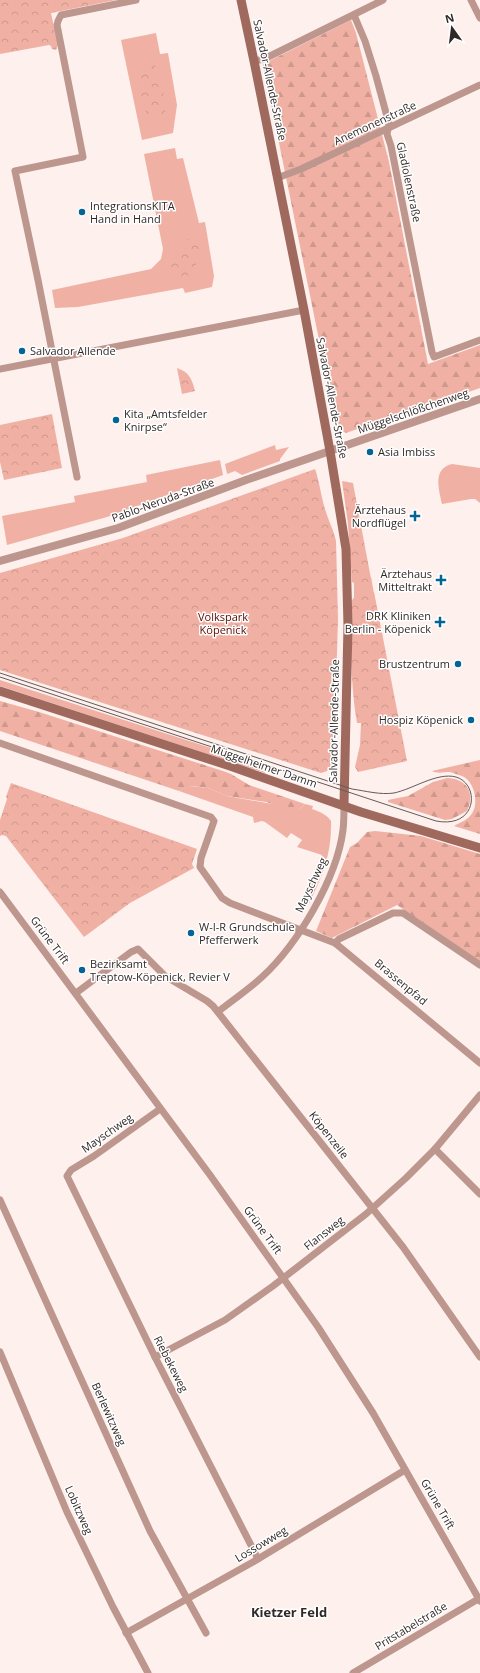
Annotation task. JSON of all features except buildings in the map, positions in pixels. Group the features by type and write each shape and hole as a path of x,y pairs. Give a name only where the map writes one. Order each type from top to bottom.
{"main road":[{"name":"Salvador-Allende-Straße","path":"241,0 304,310 346,548 348,626 344,805"},
{"name":"Müggelheimer Damm","path":"0,691 344,805 480,848"},
{"name":"Müggelheimer Damm","path":"0,697 23,704 41,704"}],"street":[{"path":"77,477 15,171 83,157 57,25 61,15 136,0"},
{"path":"254,60 264,59 383,0"},
{"path":"471,0 480,18"},
{"name":"Gladiolenstraße","path":"354,15 365,41 376,76 388,124 387,134 391,146 434,357 480,340"},
{"name":"Anemonenstraße","path":"277,178 301,169 480,85"},
{"path":"0,369 304,310"},
{"name":"Müggelschlößchenweg","path":"330,451 480,399"},
{"name":"Pablo-Neruda-Straße","path":"0,561 118,528 330,451"},
{"path":"0,743 211,817 214,821 200,865 201,869 219,894 230,903 300,931"},
{"name":"Mayschweg","path":"219,1011 262,978 276,963 300,931 316,906 332,870 343,830 344,805"},
{"name":"Grüne Trift","path":"0,892 76,993 284,1278 350,1376 480,1599"},
{"path":"335,943 339,939 393,913 403,912 480,965"},
{"name":"Brassenpfad","path":"300,931 335,943 480,1063"},
{"name":"Köpenzeile","path":"76,993 131,952 138,949 165,976 207,1001 219,1011 407,1252 480,1357"},
{"name":"Flansweg","path":"155,1357 225,1320 330,1244 406,1178 435,1149 480,1095"},
{"name":"Mayschweg","path":"67,1176 71,1170 94,1156 160,1109"},
{"path":"435,1149 480,1194"},
{"name":"Riebekeweg","path":"67,1176 155,1357 258,1559"},
{"name":"Berlewitzweg","path":"0,1200 2,1211 150,1531 206,1634"},
{"name":"Lobitzweg","path":"0,1352 67,1512 126,1633 148,1673"},
{"name":"Lossowweg","path":"126,1633 258,1559 405,1470"},
{"name":"Pritstabelstraße","path":"353,1673 480,1599"}],"green space":[{"path":"0,0 116,0 51,13 58,45 56,50 52,49 49,45 0,54"},
{"path":"351,20 356,33 389,162 428,364 480,345 480,388 346,433 339,429 336,404 334,404 329,389 263,64"},
{"path":"156,33 160,54 168,53 177,105 173,133 142,140 121,40"},
{"path":"145,59 155,66 159,73 163,88 166,110 158,118 153,118 147,115 138,86 138,71 140,64"},
{"path":"175,148 177,159 183,158 199,223 205,222 214,276 212,287 185,293 183,288 78,307 55,308 52,290 151,269 161,259 163,249 144,154"},
{"path":"199,234 202,243 199,260 189,275 179,280 169,267 183,243 192,236"},
{"path":"177,368 189,376 195,391 182,394"},
{"path":"52,414 62,468 4,480 0,462 0,425"},
{"path":"275,445 276,450 289,447 280,461 242,475 235,471 227,474 225,464"},
{"path":"220,460 223,475 107,517 7,545 2,516 75,502 74,496 147,482 146,475"},
{"path":"452,464 480,468 480,503 475,499 471,499 442,504 438,480 439,475 442,470"},
{"name":"Volkspark Köpenick","path":"315,469 324,507 336,541 338,619 334,753 333,767 327,771 321,773 0,670 0,573 123,538"},
{"path":"342,481 353,483 372,584 359,586 352,582 348,524"},
{"path":"371,577 378,616 354,620 354,581"},
{"path":"374,592 407,761 358,772 355,767 360,745 361,723 357,723 353,692 351,646 352,600 356,595"},
{"path":"0,680 267,766 265,773 0,686"},
{"path":"0,701 223,771 249,785 305,804 300,809 292,811 266,802 227,796 208,788 191,786 179,791 0,731"},
{"path":"480,760 480,834 454,826 467,819 473,812 475,806 475,794 470,783 462,776 452,772 438,773 432,771"},
{"path":"447,778 454,779 464,784 470,793 470,804 467,811 452,819 445,820 388,802 388,800 408,796 433,782"},
{"path":"11,783 197,849 192,864 194,868 130,903 84,937 6,836 0,836 0,820"},
{"path":"189,786 208,788 227,796 300,809 305,804 313,806 312,809 327,817 331,821 331,832 326,864 309,903 304,896 309,882 312,883 322,855 297,847 302,840 291,833 287,838 265,822 262,821 254,823 253,817 179,791"},
{"path":"375,831 421,836 480,854 480,962 397,905 332,938 316,931 350,847 357,843 367,832"}],"tram line":[{"path":"0,673 352,789 378,793 394,793 433,779 449,776 456,777 464,781 469,788 471,805 467,812 460,818 450,822 436,821 0,677"}],"place":[{"name":"IntegrationsKITA Hand in Hand","path":"82,212"},
{"name":"Salvador Allende","path":"22,351"},
{"name":"Kita „Amtsfelder Knirpse“","path":"116,420"},
{"name":"Asia Imbiss","path":"370,452"},
{"name":"Ärztehaus Nordflügel","path":"415,516"},
{"name":"Ärztehaus Mitteltrakt","path":"441,580"},
{"name":"DRK Kliniken Berlin - Köpenick","path":"440,622"},
{"name":"Brustzentrum","path":"458,664"},
{"name":"Hospiz Köpenick","path":"471,720"},
{"name":"W-I-R Grundschule Pfefferwerk","path":"191,933"},
{"name":"Bezirksamt Treptow-Köpenick, Revier V","path":"82,970"}],"district":[{"name":"Kietzer Feld","path":"289,1612"}]}
